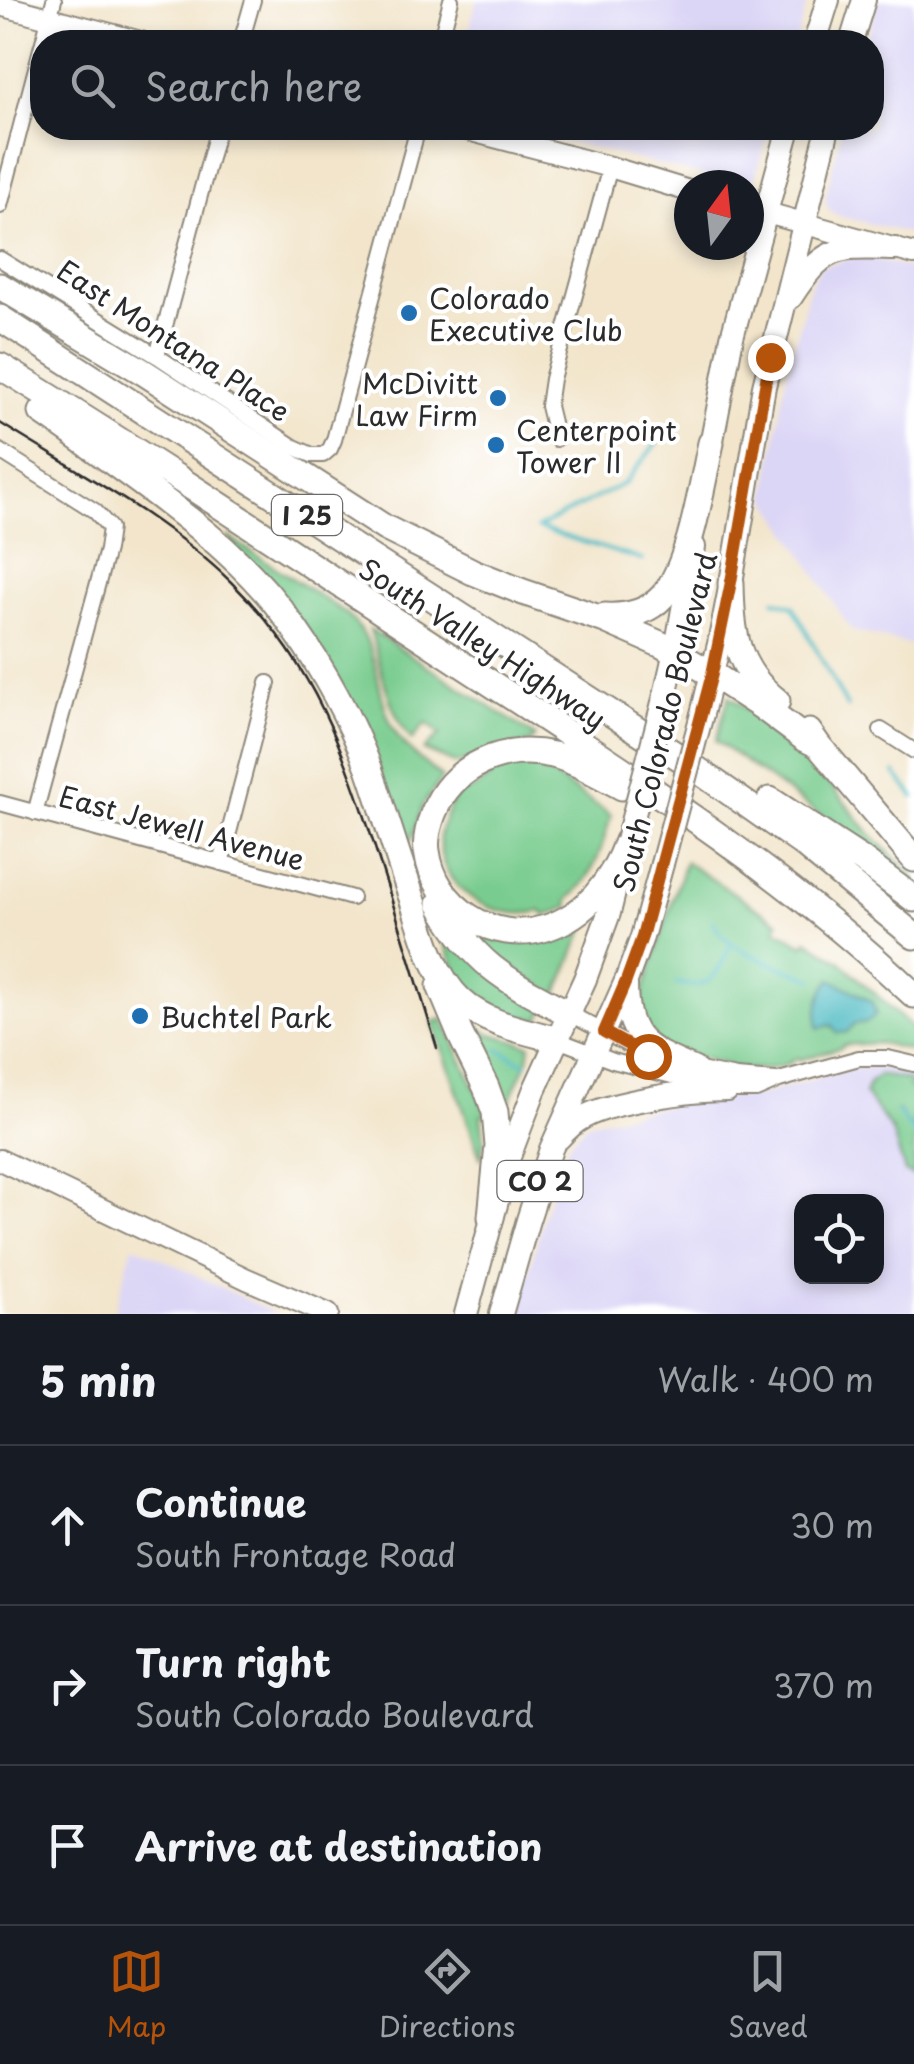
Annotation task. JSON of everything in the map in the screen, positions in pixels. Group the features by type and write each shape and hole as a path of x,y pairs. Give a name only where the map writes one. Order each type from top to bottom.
{"highway":[{"path":"0,286 145,373 385,528 473,572 606,620 675,652 818,745"},
{"name":"South Valley Highway","path":"0,318 685,761 779,825 914,936"},
{"name":"South Valley Highway","path":"0,366 700,822 845,932 914,995"},
{"path":"0,385 122,469 231,556 268,592 342,707 369,770 446,1000 495,1112 498,1146 491,1216"},
{"path":"563,606 618,616 644,610 662,596 686,546 711,443"},
{"path":"731,582 733,629 750,675 793,714 914,859"},
{"path":"475,624 779,806 914,899"},
{"path":"570,1014 504,978 468,946 440,903 432,881 428,836 434,812 462,773 492,757 532,752 559,756 774,875"},
{"path":"427,852 438,884 460,911 482,925 519,933 552,926 588,904 613,874 626,841"},
{"path":"427,942 444,980 470,1008 502,1024 558,1040"}],"main road":[{"path":"819,30 828,0"},
{"path":"855,30 864,0"},
{"name":"South Colorado Boulevard","path":"764,193 785,140"},
{"name":"South Colorado Boulevard","path":"502,1314 551,1149 642,937 712,674 764,386 825,140"},
{"path":"784,308 806,275 828,254 844,249 905,252"},
{"name":"South Colorado Boulevard","path":"466,1314 491,1216 523,1118 601,938 675,652 747,260"},
{"path":"626,981 629,1013 638,1037 652,1050 695,1069"},
{"path":"551,1149 569,1128 594,1112 692,1092 727,1090"}],"street":[{"path":"244,30 253,0"},
{"path":"443,30 452,0"},
{"path":"0,5 52,9 108,30"},
{"path":"0,206 30,93"},
{"path":"158,356 215,140"},
{"name":"East Montana Place","path":"0,259 158,356 294,447 323,455 334,440 415,140"},
{"path":"506,140 674,186"},
{"path":"556,439 548,406 552,379 610,167"},
{"path":"764,212 905,252"},
{"path":"0,451 95,512 110,528 35,813"},
{"path":"221,863 268,683"},
{"path":"881,730 914,751"},
{"name":"East Jewell Avenue","path":"0,804 352,898"},
{"path":"570,1014 614,1061 727,1090 756,1090 865,1057 914,1064"},
{"path":"558,1040 599,1042 670,1064 779,1080"},
{"path":"0,1160 328,1314"}],"shaded area":[{"path":"477,0 808,0 799,30 469,30"},
{"path":"878,0 914,0 914,235 839,216 829,210 825,200 839,140 884,140 884,30 869,30"},
{"path":"561,140 766,140 757,170 682,170"},
{"path":"862,256 914,270 914,646 851,630 766,496 786,378 810,286 820,267"},
{"path":"886,1066 914,1073 914,1314 518,1314 561,1162 570,1142 587,1123 715,1095 761,1095 850,1069"},
{"path":"133,1245 148,1252 276,1314 114,1314"}],"green space":[{"path":"227,536 347,614 362,632 397,735 442,778 423,805 411,840 401,842 372,750"},
{"path":"370,629 535,736 531,742 457,764 424,750 440,734 426,723 412,740 404,729 391,702"},
{"path":"729,696 781,733 811,761 873,837 914,876 914,887 872,852 716,741"},
{"path":"539,764 611,815 596,861 568,900 569,907 545,916 542,911 506,912 472,898 447,871 440,835 458,792 480,785 491,775 489,770 500,765"},
{"path":"685,862 779,922 776,929 804,945 807,940 840,961 914,1030 914,1051 880,1043 843,1045 768,1069 743,1069 663,1048 644,1024 640,1002"},
{"path":"588,920 558,993 553,995 474,941 476,933"},
{"path":"454,940 545,1008 540,1019 497,1009 477,997 462,981 445,944"},
{"path":"461,1018 488,1033 530,1045 528,1060 507,1107 502,1107"},
{"path":"443,1019 487,1113 481,1115 481,1159 433,1022"},
{"path":"879,1075 909,1080 908,1087 914,1090 914,1132 897,1111 914,1135 914,1176 905,1172 892,1131 865,1094 869,1083"}],"water":[{"path":"831,979 871,1001 876,1012 872,1018 855,1023 847,1032 837,1033 832,1025 818,1028 819,1002"}],"waterway":[{"path":"642,560 537,528 625,483 660,439"},
{"path":"774,600 793,606 847,707"},
{"path":"895,773 914,797"},
{"path":"713,921 742,950 813,979"},
{"path":"676,983 705,983 730,946"},
{"path":"499,1050 526,1064"},
{"path":"898,1112 914,1134"}],"tram line":[{"path":"0,423 178,537 231,582 285,645 323,711 353,782 437,1048"}],"place":[{"name":"Colorado Executive Club","path":"409,313"},
{"name":"McDivitt Law Firm","path":"498,398"},
{"name":"Centerpoint Tower II","path":"496,445"},
{"name":"Buchtel Park","path":"140,1016"}],"route":[{"path":"648,1056 604,1032 642,937 720,644 770,357"}]}
